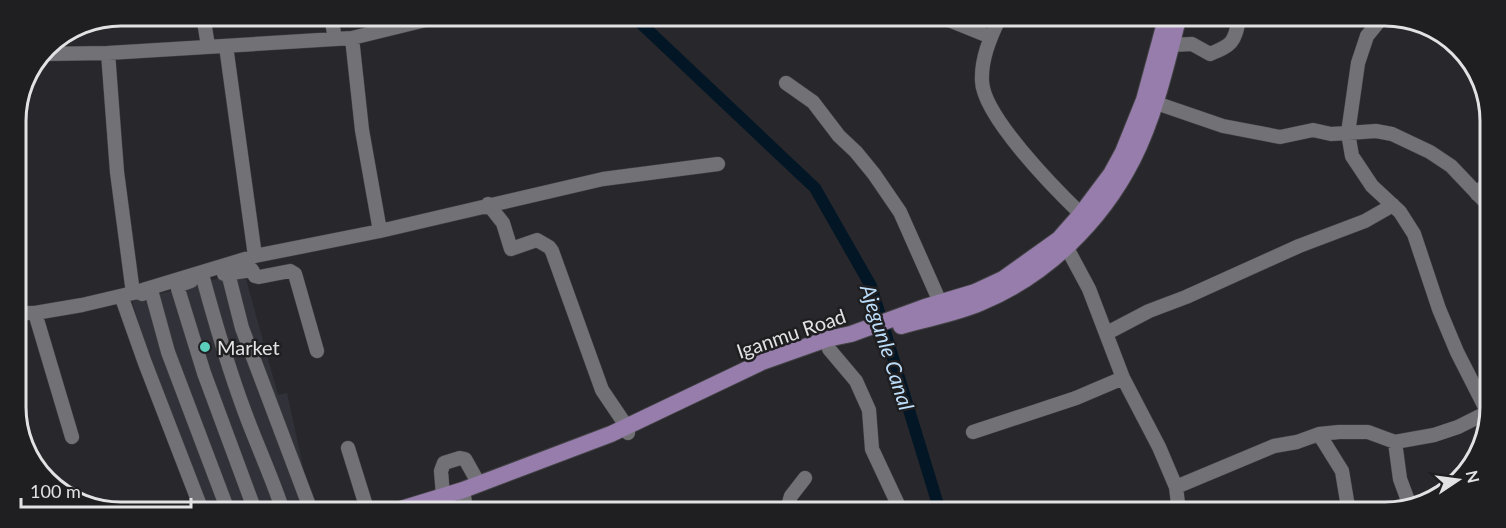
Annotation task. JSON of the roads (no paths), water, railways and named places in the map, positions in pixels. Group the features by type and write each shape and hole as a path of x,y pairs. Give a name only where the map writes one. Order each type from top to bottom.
{"main road":[{"name":"Iganmu Road","path":"931,309 961,310 1009,290 1067,248 1090,222 1134,158 1156,103 1166,43 1166,25"},
{"name":"Iganmu Road","path":"449,502 464,498 627,430 761,368 829,349 850,338 931,309 1003,279 1059,239 1111,174 1123,152 1166,43 1175,25"},
{"name":"Iganmu Road","path":"424,502 443,496 464,498 479,484 627,430 762,362 827,339 850,338"}],"street":[{"path":"205,25 208,46"},
{"path":"333,25 335,39"},
{"path":"61,47 108,53 226,46 352,38 405,25"},
{"path":"961,25 991,37"},
{"path":"996,25 983,61 982,83 994,113 1032,165 1081,214"},
{"path":"1166,43 1192,44 1210,54 1226,48 1235,39 1238,25"},
{"path":"1376,25 1367,36 1358,63 1348,133 1352,156 1372,186 1393,205 1414,234 1439,309 1480,399"},
{"path":"352,38 362,130 380,231"},
{"path":"226,46 255,256"},
{"path":"108,53 128,297 145,363 199,502"},
{"path":"786,82 813,102 839,136 874,174 900,212 931,309"},
{"path":"1156,103 1223,126 1280,137 1313,130 1331,134 1376,130 1392,134 1430,152 1451,166 1480,197"},
{"path":"128,297 255,256 380,231 603,179 718,164"},
{"path":"1477,194 1480,191"},
{"path":"488,204 503,223 511,249 537,240 552,251 602,390 627,430"},
{"path":"1107,333 1149,311 1186,297 1299,246 1365,221 1393,205"},
{"path":"1067,248 1089,289 1123,378 1160,447 1176,487 1178,502"},
{"path":"252,502 204,373 178,289 184,282 228,273 252,270 259,278 290,271 295,274 317,351"},
{"path":"228,273 242,328 308,502"},
{"path":"203,278 244,412 280,502"},
{"path":"25,311 36,314 128,297 150,290 168,352 225,502"},
{"path":"36,314 72,437"},
{"path":"829,349 856,381 868,410 872,449 897,502"},
{"path":"973,432 1077,398 1123,378"},
{"path":"1176,487 1275,446 1297,442 1319,434 1368,432 1395,442 1434,435 1458,427 1480,414"},
{"path":"1319,434 1341,471 1347,502"},
{"path":"1395,442 1400,478 1408,500"},
{"path":"348,448 365,502"},
{"path":"443,496 441,471 444,463 460,458 465,459 479,484"},
{"path":"789,502 790,496 805,478"}],"waterway":[{"name":"Ajegunle Canal","path":"642,25 815,188 871,286 937,502"}],"place":[{"name":"Market","path":"205,347"}]}
